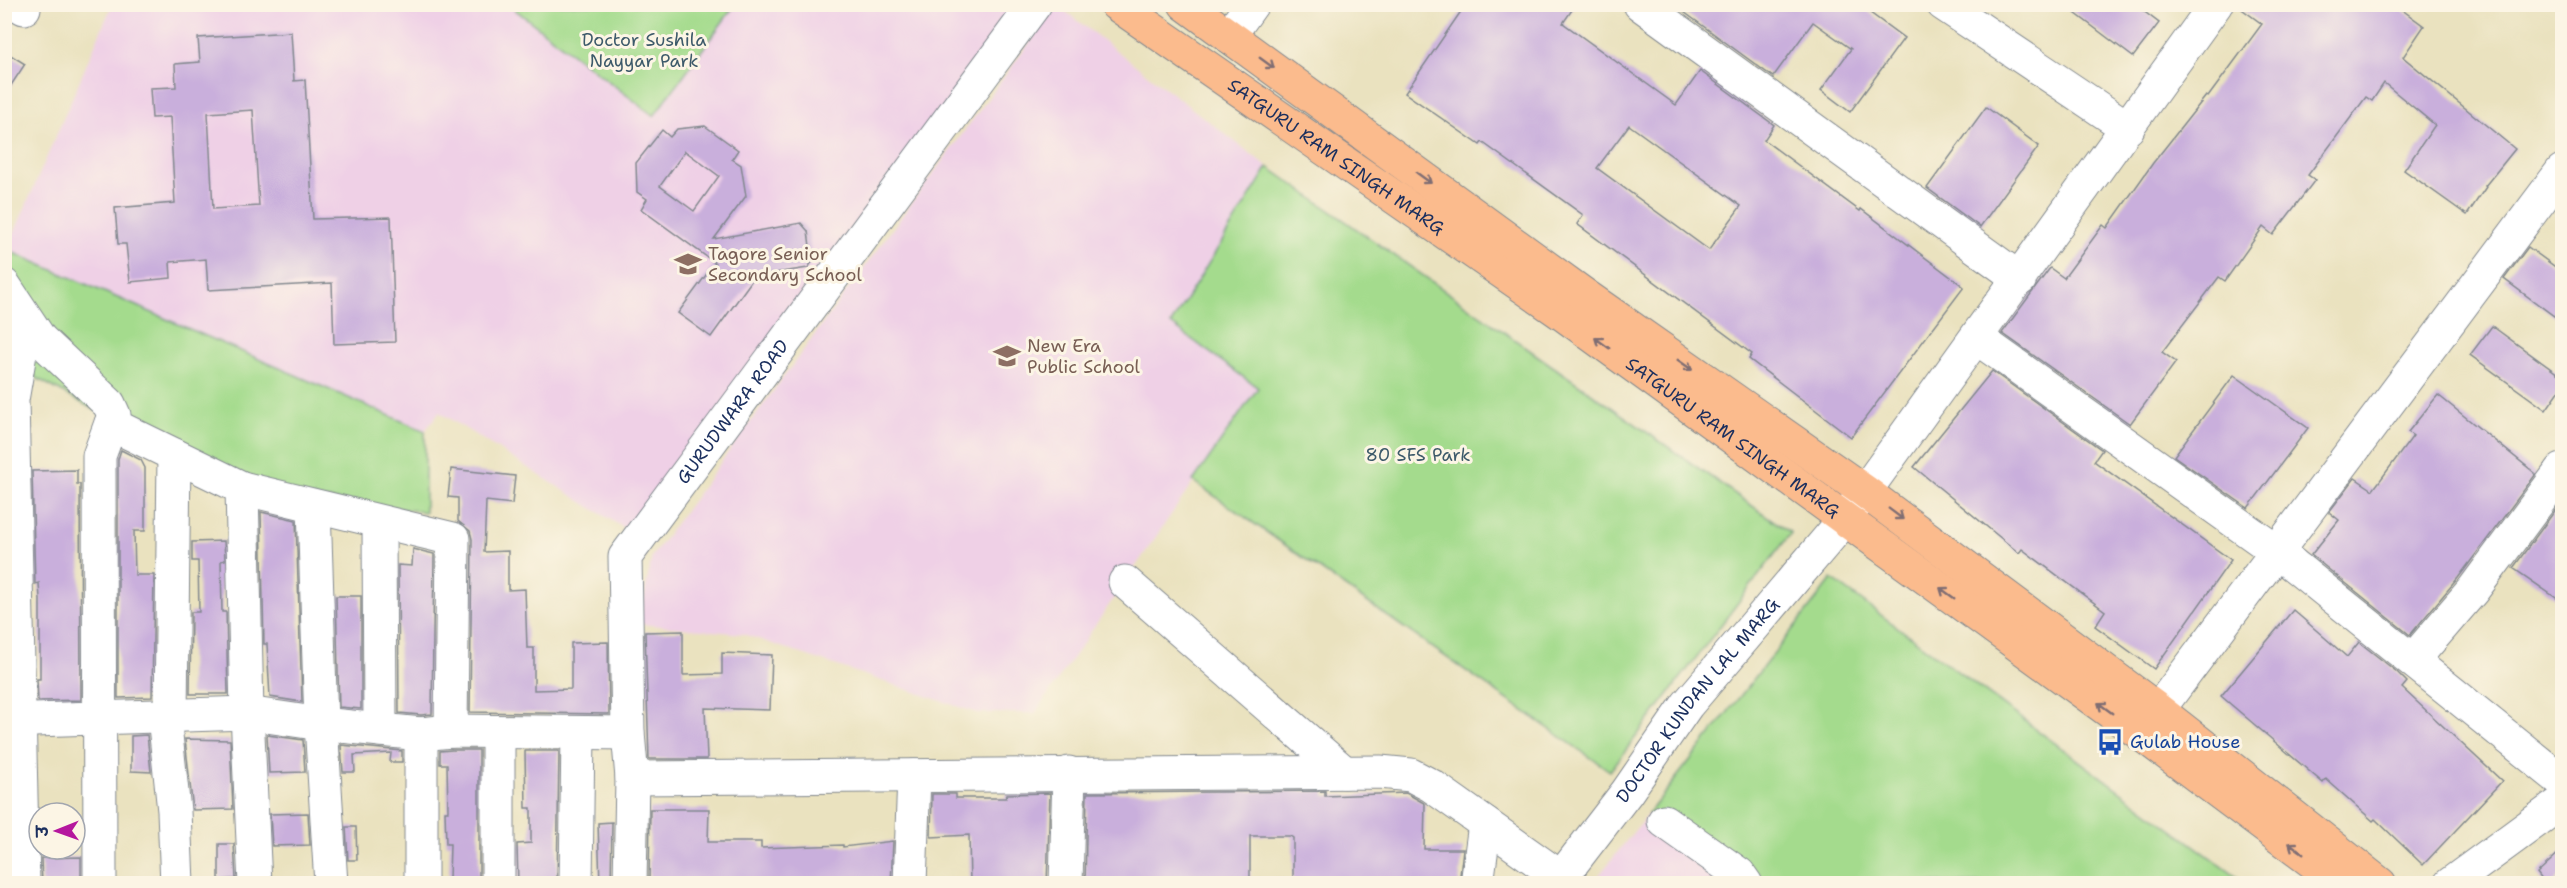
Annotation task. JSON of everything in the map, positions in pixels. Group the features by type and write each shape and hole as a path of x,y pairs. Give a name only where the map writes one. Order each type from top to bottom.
{"main road":[{"name":"SATGURU RAM SINGH MARG","path":"1116,4 1564,315 2186,767 2342,884"},
{"name":"SATGURU RAM SINGH MARG","path":"1185,4 1583,294 1864,491 2158,710 2380,884"}],"street":[{"name":"GURUDWARA ROAD","path":"630,884 632,778 628,733 625,557 1035,4"},
{"path":"1229,36 1252,4"},
{"path":"1640,4 2020,279"},
{"path":"1943,4 1977,14 2128,128"},
{"name":"DOCTOR KUNDAN LAL MARG","path":"1558,880 1627,792 1687,705 1845,519 2216,4"},
{"path":"2158,710 2562,171"},
{"path":"11,298 40,339 109,405 114,415 99,456 102,719 100,884"},
{"path":"11,298 12,721 23,884"},
{"path":"1977,338 2276,551 2562,781"},
{"path":"111,424 242,488 453,539 421,884"},
{"path":"174,455 167,716 177,884"},
{"path":"2413,660 2473,590 2562,470"},
{"path":"242,488 247,713 255,884"},
{"path":"314,506 321,724 332,884"},
{"path":"379,522 380,730"},
{"path":"1125,582 1344,772"},
{"path":"12,721 247,713 380,730 628,733"},
{"path":"498,733 498,884"},
{"path":"576,884 578,733"},
{"path":"632,778 1069,773 1380,772 1411,775 1432,786 1558,880"},
{"path":"1066,884 1069,773"},
{"path":"910,884 914,776"},
{"path":"1627,792 1739,874 1746,884"},
{"path":"2450,884 2562,802"},
{"path":"1477,884 1485,824"}],"shaded area":[{"path":"112,5 509,5 654,116 735,5 1022,5 630,532 439,412 425,431 7,250"},
{"name":"New Era Public School","path":"1057,5 1268,167 1171,324 1258,388 1035,713 977,713 743,634 639,624 652,556"},
{"path":"1648,814 1734,883 1592,884"}],"green space":[{"name":"Doctor Sushila Nayyar Park","path":"509,5 735,5 654,116"},
{"name":"80 SFS Park","path":"1268,167 1791,533 1610,771 1193,481 1258,388 1171,324"},
{"path":"7,250 425,431 425,512 235,487 18,368 7,319"},
{"path":"1832,579 2245,883 1734,883 1648,814"}],"building":[{"path":"1466,4 1576,4 1563,23 1676,105 1700,71 1774,125 1764,140 1860,211 1861,209 1964,287 1851,437 1749,359 1752,354 1577,224 1583,215 1482,142 1480,145 1405,93","holes":["1629,125 1741,206 1709,250 1597,168"]},
{"path":"1673,4 1858,4 1904,38 1850,112 1821,90 1851,49 1813,22 1773,77"},
{"path":"2063,4 2134,4 2159,23 2133,57"},
{"path":"2235,4 2394,4 2424,26 2403,57 2515,149 2485,186 2467,215 2404,170 2435,125 2384,83 2372,101 2366,97 2308,175 2315,180 2273,235 2263,227 2225,281 2219,277 2162,352 2176,362 2130,424 2002,333 2050,268 2064,278 2103,225 2107,228 2153,163 2206,96 2208,97 2262,24"},
{"path":"291,32 294,81 305,80 313,219 391,217 395,342 334,344 332,283 208,290 206,259 170,262 171,278 130,282 126,244 118,244 115,208 175,203 170,117 152,118 150,88 176,87 175,64 200,62 198,38","holes":["253,110 259,206 213,209 208,113"]},
{"path":"4,51 25,64 4,96"},
{"path":"1986,107 2039,146 1980,227 1927,188"},
{"path":"705,126 738,150 732,159 741,165 746,196 714,239 801,223 808,231 812,262 808,268 755,276 711,337 678,313 715,263 641,209 647,199 637,192 636,163 662,130 670,137 677,129","holes":["685,151 719,176 694,211 660,186"]},
{"path":"2528,247 2562,272 2562,322 2504,279"},
{"path":"2492,326 2562,377 2562,387 2546,410 2470,355"},
{"path":"1992,371 2102,450 2094,461 2231,560 2154,669 2095,626 2105,611 2022,549 2019,553 1914,467"},
{"path":"2234,375 2308,428 2248,508 2174,456"},
{"path":"2438,395 2536,474 2458,578 2410,635 2311,555 2339,520 2329,512 2355,478 2373,490 2413,436 2408,432"},
{"path":"121,450 141,460 145,468 145,531 134,531 135,575 154,575 152,697 118,698 118,459"},
{"path":"451,469 515,476 512,504 486,501 484,552 508,551 508,590 525,589 527,648 534,648 534,690 571,689 571,643 608,642 609,714 470,712 472,539 470,531 458,521 458,498 448,497"},
{"path":"77,470 77,484 80,484 81,700 38,701 40,599 39,583 35,584 32,471"},
{"path":"2562,501 2562,602 2513,568"},
{"path":"261,512 296,520 302,702 270,697 267,644 264,644"},
{"path":"224,541 225,560 221,561 222,612 226,612 228,694 190,694 191,612 199,612 198,561 192,561 192,542"},
{"path":"413,549 434,554 432,714 421,715 399,713 398,565 412,566"},
{"path":"336,596 361,596 361,709 339,707"},
{"path":"2293,610 2347,657 2359,642 2397,672 2407,682 2402,688 2502,781 2423,865 2375,819 2373,821 2326,779 2323,783 2221,696"},
{"path":"683,631 683,675 722,674 722,653 772,655 770,710 705,708 707,759 649,759 645,632"},
{"path":"147,735 151,772 131,771 131,736"},
{"path":"267,735 303,740 305,772 269,773"},
{"path":"185,739 230,740 233,809 193,810"},
{"path":"341,745 402,751 402,762 390,762 391,753 354,755 355,772 343,772"},
{"path":"479,750 479,881 449,880 450,844 446,844 445,811 448,811 447,764 440,764 440,751"},
{"path":"525,751 559,751 557,884 518,884 517,844 531,843 531,808 526,808"},
{"path":"1325,791 1325,796 1406,793 1425,804 1424,849 1463,849 1459,884 1293,884 1293,838 1290,836 1250,836 1250,884 1085,884 1087,793"},
{"path":"1050,793 1047,884 970,884 969,835 931,837 932,794 956,794 956,798 1006,798 1007,794"},
{"path":"650,809 709,809 708,842 761,842 761,848 843,845 843,847 893,841 891,884 649,884"},
{"path":"308,813 310,845 272,846 270,814"},
{"path":"612,822 611,884 600,884 598,823"},
{"path":"346,827 356,827 357,860 348,860"},
{"path":"219,844 234,844 236,879 219,880"},
{"path":"2562,850 2562,874 2552,884 2545,884 2537,873"},
{"path":"41,861 81,861 81,884 42,884"}],"place":[{"name":"Tagore Senior Secondary School","path":"688,264"},
{"name":"New Era Public School","path":"1007,356"},
{"name":"Gulab House","path":"2110,742"}]}
